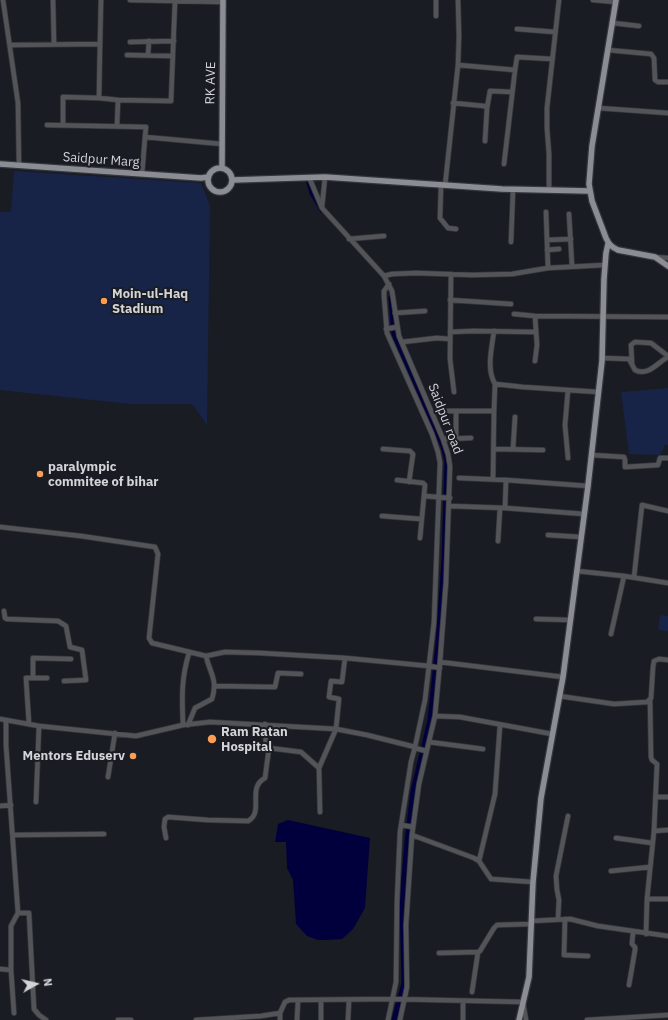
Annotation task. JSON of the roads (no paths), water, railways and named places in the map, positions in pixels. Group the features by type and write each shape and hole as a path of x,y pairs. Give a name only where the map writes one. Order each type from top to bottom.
{"main road":[{"name":"RK AVE","path":"222,167 223,1"},
{"path":"616,1 590,164 589,191 608,244 612,248 655,257 668,266"},
{"name":"Saidpur Marg","path":"0,164 200,178 208,177"},
{"path":"222,167 227,169 232,174 233,180 231,187 220,193 213,191 209,184 208,177 212,170 222,167"},
{"path":"233,180 325,177 513,190 589,191"},
{"path":"200,178 209,184"},
{"path":"519,1020 529,977 533,882 541,798 563,677 588,486 602,358 605,265 608,244"}],"street":[{"path":"3,0 18,104 19,165"},
{"path":"53,0 54,44"},
{"path":"98,98 102,0"},
{"path":"130,0 223,1"},
{"path":"436,0 436,16"},
{"path":"456,229 448,228 440,218 458,65 460,36 458,0"},
{"path":"549,190 547,108 559,0"},
{"path":"593,0 616,1"},
{"path":"63,125 63,97 171,101 175,1"},
{"path":"613,23 639,26"},
{"path":"517,29 555,32"},
{"path":"148,55 149,41"},
{"path":"130,42 174,41"},
{"path":"10,45 100,44"},
{"path":"608,50 637,51 651,54 654,58 655,80 658,82 668,82"},
{"path":"127,55 173,56"},
{"path":"504,164 517,57 552,59"},
{"path":"458,65 515,70"},
{"path":"485,141 487,108 490,91 512,92"},
{"path":"117,126 118,100"},
{"path":"453,103 484,106 487,108"},
{"path":"598,108 668,113"},
{"path":"47,125 146,127 142,174"},
{"path":"145,137 222,144"},
{"name":"Saidpur road","path":"309,177 322,208 384,276 389,284 392,291 396,327 443,439 443,451 450,466 446,582 440,662 435,716 429,742 425,750 411,827 412,835 406,925 407,966 404,999 400,1020"},
{"path":"322,208 325,177"},
{"path":"511,242 513,190"},
{"path":"546,212 548,268"},
{"path":"569,214 572,266"},
{"path":"349,239 384,236"},
{"path":"547,240 571,239"},
{"path":"547,250 559,249"},
{"path":"655,257 668,258"},
{"path":"384,276 392,274 512,274 548,268 605,265"},
{"path":"451,274 450,359 454,392"},
{"path":"388,1020 395,999 397,902 402,825 411,762 416,748 426,700 430,666 434,622 440,469 443,451 429,427 388,329 384,291 389,284"},
{"path":"450,300 511,304"},
{"path":"395,314 425,311"},
{"path":"514,314 535,316 668,317"},
{"path":"535,316 535,360"},
{"path":"388,329 396,327"},
{"path":"450,332 473,330 536,332"},
{"path":"493,479 494,384 491,367 494,331"},
{"path":"402,342 437,338 450,339"},
{"path":"602,358 627,358 632,363 636,372 652,369 668,356 651,343 635,342 631,345 632,363"},
{"path":"494,384 598,392"},
{"path":"568,390 565,425 568,458"},
{"path":"447,411 494,411"},
{"path":"456,411 456,439"},
{"path":"513,449 515,417"},
{"path":"443,439 471,438"},
{"path":"383,449 410,452 413,454 409,482"},
{"path":"494,449 543,450"},
{"path":"591,455 624,457 626,460 625,467 658,465 660,458 668,458"},
{"path":"459,478 588,486"},
{"path":"397,480 424,484 420,538"},
{"path":"498,541 506,480"},
{"path":"424,496 449,498"},
{"path":"634,577 642,505 668,512"},
{"path":"449,506 584,514"},
{"path":"382,516 421,519"},
{"path":"0,527 81,536 155,547 158,554 149,638 152,643 206,656 225,652 260,653 345,658 439,668"},
{"path":"548,535 581,537"},
{"path":"577,571 634,577 668,583"},
{"path":"611,634 624,576"},
{"path":"4,611 5,618 8,620 58,622 66,626 70,647 82,650 86,680 64,681"},
{"path":"536,620 570,620"},
{"path":"186,725 182,683 189,653"},
{"path":"186,725 195,708 212,699 215,686 206,656"},
{"path":"33,678 33,658 71,658"},
{"path":"320,812 319,768 336,729 339,699 329,697 331,681 342,682 345,658"},
{"path":"646,934 647,899 654,831 657,764 651,757 650,699 653,664 657,660 668,660"},
{"path":"440,662 563,677"},
{"path":"215,686 275,687 278,673 301,674"},
{"path":"28,724 26,678 47,678"},
{"path":"559,696 614,704 644,702 650,699"},
{"path":"435,716 460,717 552,734"},
{"path":"0,719 39,726 136,736 186,725 223,722 336,729 367,735 425,750"},
{"path":"6,720 6,745 18,913 11,926 11,970 14,1013"},
{"path":"265,724 266,746 270,748 301,752 319,768"},
{"path":"479,861 495,794 500,725"},
{"path":"36,802 39,726"},
{"path":"108,777 115,733"},
{"path":"429,742 483,749"},
{"path":"166,838 164,827 165,819 168,817 248,821 252,818 255,813 256,786 265,778 270,748"},
{"path":"656,797 668,797"},
{"path":"0,806 11,805"},
{"path":"558,919 559,900 556,876 568,816"},
{"path":"402,825 411,827"},
{"path":"654,831 668,830"},
{"path":"13,835 104,834"},
{"path":"412,835 474,858 479,861 491,878 533,882"},
{"path":"616,838 652,843"},
{"path":"611,871 650,867"},
{"path":"647,899 668,899"},
{"path":"18,913 28,913 34,1009 46,1020"},
{"path":"565,919 564,954 588,956"},
{"path":"472,992 478,952 497,925 565,919 632,932 668,936"},
{"path":"629,985 635,948 632,944 632,932"},
{"path":"439,953 478,952"},
{"path":"0,970 11,970"},
{"path":"280,1020 280,1013 285,1002 289,1000 404,999 523,1002 526,1020"},
{"path":"297,1020 298,1000"},
{"path":"321,1000 321,1020"},
{"path":"348,1020 349,1000"},
{"path":"463,1001 464,1020"},
{"path":"196,1020 242,1019 280,1013"},
{"path":"586,1020 668,1015"},
{"path":"118,1020 130,1020"}],"waterway":[{"path":"308,179 312,193 322,210"},
{"path":"391,298 394,334 443,446 447,461 444,560 438,644 430,720 413,791 407,842 402,902 404,983 394,1020"}],"place":[{"name":"Moin-ul-Haq Stadium","path":"104,301"},
{"name":"paralympic commitee of bihar","path":"40,474"},
{"name":"Ram Ratan Hospital","path":"212,739"},
{"name":"Mentors Eduserv","path":"133,756"}]}
